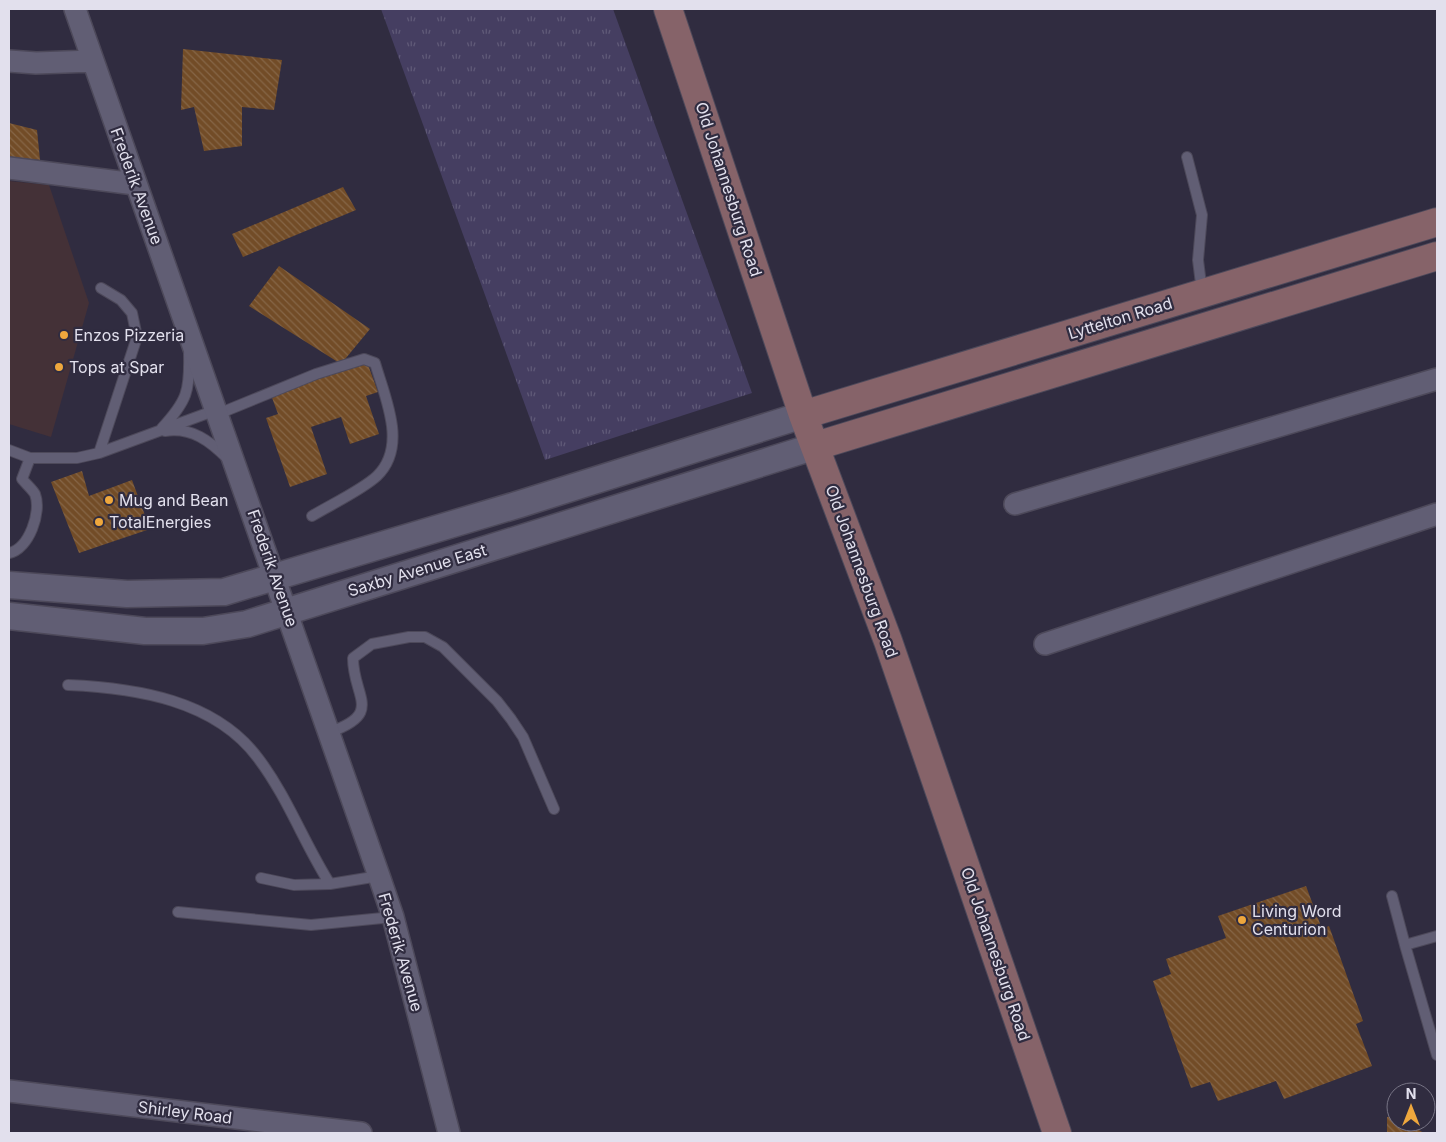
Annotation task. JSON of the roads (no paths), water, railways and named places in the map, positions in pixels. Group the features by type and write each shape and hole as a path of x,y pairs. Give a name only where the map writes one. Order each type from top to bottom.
{"main road":[{"name":"Old Johannesburg Road","path":"668,9 804,415 888,641 1057,1133"},
{"name":"Lyttelton Road","path":"804,415 1437,222"},
{"name":"Lyttelton Road","path":"816,446 1437,256"}],"street":[{"name":"Frederik Avenue","path":"75,9 135,184 188,325 288,610 393,917 450,1133"},
{"path":"9,60 36,63 93,61"},
{"path":"9,168 135,184"},
{"path":"1015,504 1437,379"},
{"name":"Saxby Avenue East","path":"9,585 127,594 224,592 276,578 804,415"},
{"name":"Saxby Avenue East","path":"9,616 145,631 202,631 247,624 816,446"},
{"path":"1045,644 1437,514"},
{"name":"Shirley Road","path":"9,1091 361,1133"}],"lane":[{"path":"1187,157 1202,215 1198,260 1202,293"},
{"path":"99,453 137,337 132,313 121,300 101,288"},
{"path":"157,431 178,410 188,390 190,375 188,325"},
{"path":"9,450 30,458 77,458 99,453 157,431 217,412 316,374 364,360 375,363 391,420 394,440 390,456 376,477 312,516"},
{"path":"157,431 174,430 202,436 238,468"},
{"path":"9,553 22,545 38,516 34,493 22,480 30,458"},
{"path":"330,732 350,725 360,715 362,707 353,669 353,658 372,644 409,637 425,637 443,647 497,701 511,719 523,737 554,809"},
{"path":"68,685 101,686 142,693 181,703 212,717 237,735 258,758 330,884"},
{"path":"261,878 294,885 330,884 379,876"},
{"path":"1392,896 1437,1055"},
{"path":"178,912 311,925 393,917"},
{"path":"1406,945 1437,936"}],"place":[{"name":"Enzos Pizzeria","path":"64,335"},
{"name":"Tops at Spar","path":"59,367"},
{"name":"Mug and Bean","path":"109,500"},
{"name":"TotalEnergies","path":"99,522"},
{"name":"Living Word Centurion","path":"1242,920"}]}
